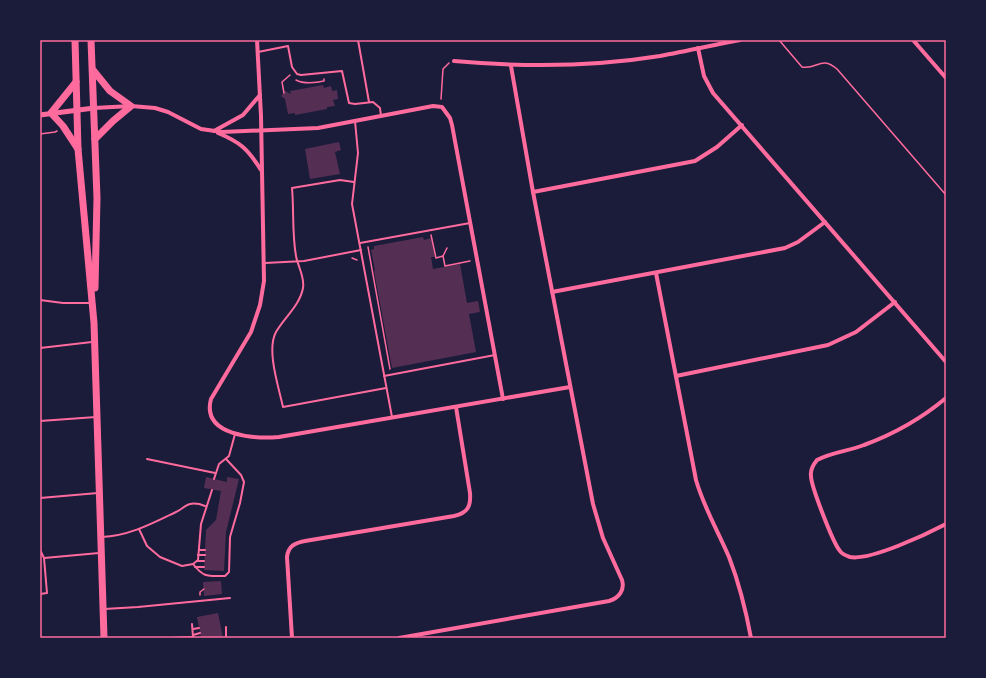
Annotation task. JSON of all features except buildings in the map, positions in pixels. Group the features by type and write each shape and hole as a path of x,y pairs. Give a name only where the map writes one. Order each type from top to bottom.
{"highway":[{"path":"75,40 78,149 94,323 104,638"},
{"path":"91,40 97,198 93,303"},
{"path":"93,70 110,91 131,106 113,120 95,139"},
{"path":"76,82 51,114 63,126 78,149"}],"street":[{"path":"257,40 265,263 262,294 255,323 246,341 211,399 209,412 213,420 220,427 235,433 256,438 279,437 570,387"},
{"path":"454,61 511,66 607,62 660,56 740,40"},
{"path":"913,40 946,78"},
{"path":"698,48 702,68 708,85 946,362"},
{"path":"399,638 609,601 617,597 622,591 622,580 603,538 592,504 533,192 511,66"},
{"path":"214,131 243,115 260,95"},
{"path":"40,115 94,108 131,106 159,109 196,127 214,131 261,131 308,129 438,106 446,112 452,125 503,399"},
{"path":"533,192 695,161 713,150 742,125"},
{"path":"214,131 243,145 249,151 262,172"},
{"path":"552,292 785,248 798,242 825,222"},
{"path":"656,273 696,480 704,505 736,577 751,638"},
{"path":"676,376 828,345 856,332 895,302"},
{"path":"946,398 920,418 895,432 863,446 817,460 813,465 810,475 814,490 836,544 845,555 856,557 870,554 913,540 946,524"},
{"path":"292,638 288,557 289,550 292,546 305,541 460,515 468,509 470,506 470,493 456,407"}],"lane":[{"path":"358,40 369,102"},
{"path":"258,52 288,46 292,67 297,74 320,74 342,71 349,103 355,104 369,102 378,104 381,116"},
{"path":"355,121 358,153 352,204 392,418"},
{"path":"354,182 340,180 292,188 296,254 303,276 303,289 297,302 276,332 272,347 283,407 386,388"},
{"path":"360,243 470,223"},
{"path":"265,263 298,262 361,250"},
{"path":"40,300 63,303 93,303"},
{"path":"40,348 94,342"},
{"path":"384,376 495,355"},
{"path":"40,421 97,416"},
{"path":"214,479 219,464 226,459 231,452 235,433"},
{"path":"147,459 215,473"},
{"path":"193,564 200,574 206,576 225,576 229,572 230,537 240,504 244,482 241,475 226,459"},
{"path":"197,561 201,524 205,506 212,490"},
{"path":"40,498 100,493"},
{"path":"101,537 117,536 139,529 178,511 187,505 196,504 205,506"},
{"path":"139,529 147,546 160,557 182,566 193,564 197,561 204,561"},
{"path":"40,550 44,558 47,593 40,594"},
{"path":"199,550 205,550"},
{"path":"44,558 101,553"},
{"path":"198,555 205,555"},
{"path":"195,567 204,567"},
{"path":"103,609 230,598"},
{"path":"192,624 194,636"},
{"path":"226,627 226,638"},
{"path":"193,629 199,628"},
{"path":"171,638 200,634"}],"path":[{"path":"779,40 802,67 808,68 825,62 830,63 837,69 946,195"},
{"path":"441,99 443,69 447,64 454,61"},
{"path":"284,93 282,82 290,75 295,80 304,83 324,81"},
{"path":"40,134 55,132 58,129"},
{"path":"424,236 431,235 436,258 443,256"},
{"path":"375,245 368,246 390,370"},
{"path":"446,248 443,256 445,266 477,260"},
{"path":"352,258 357,261"},
{"path":"200,601 200,592 204,589"}]}
